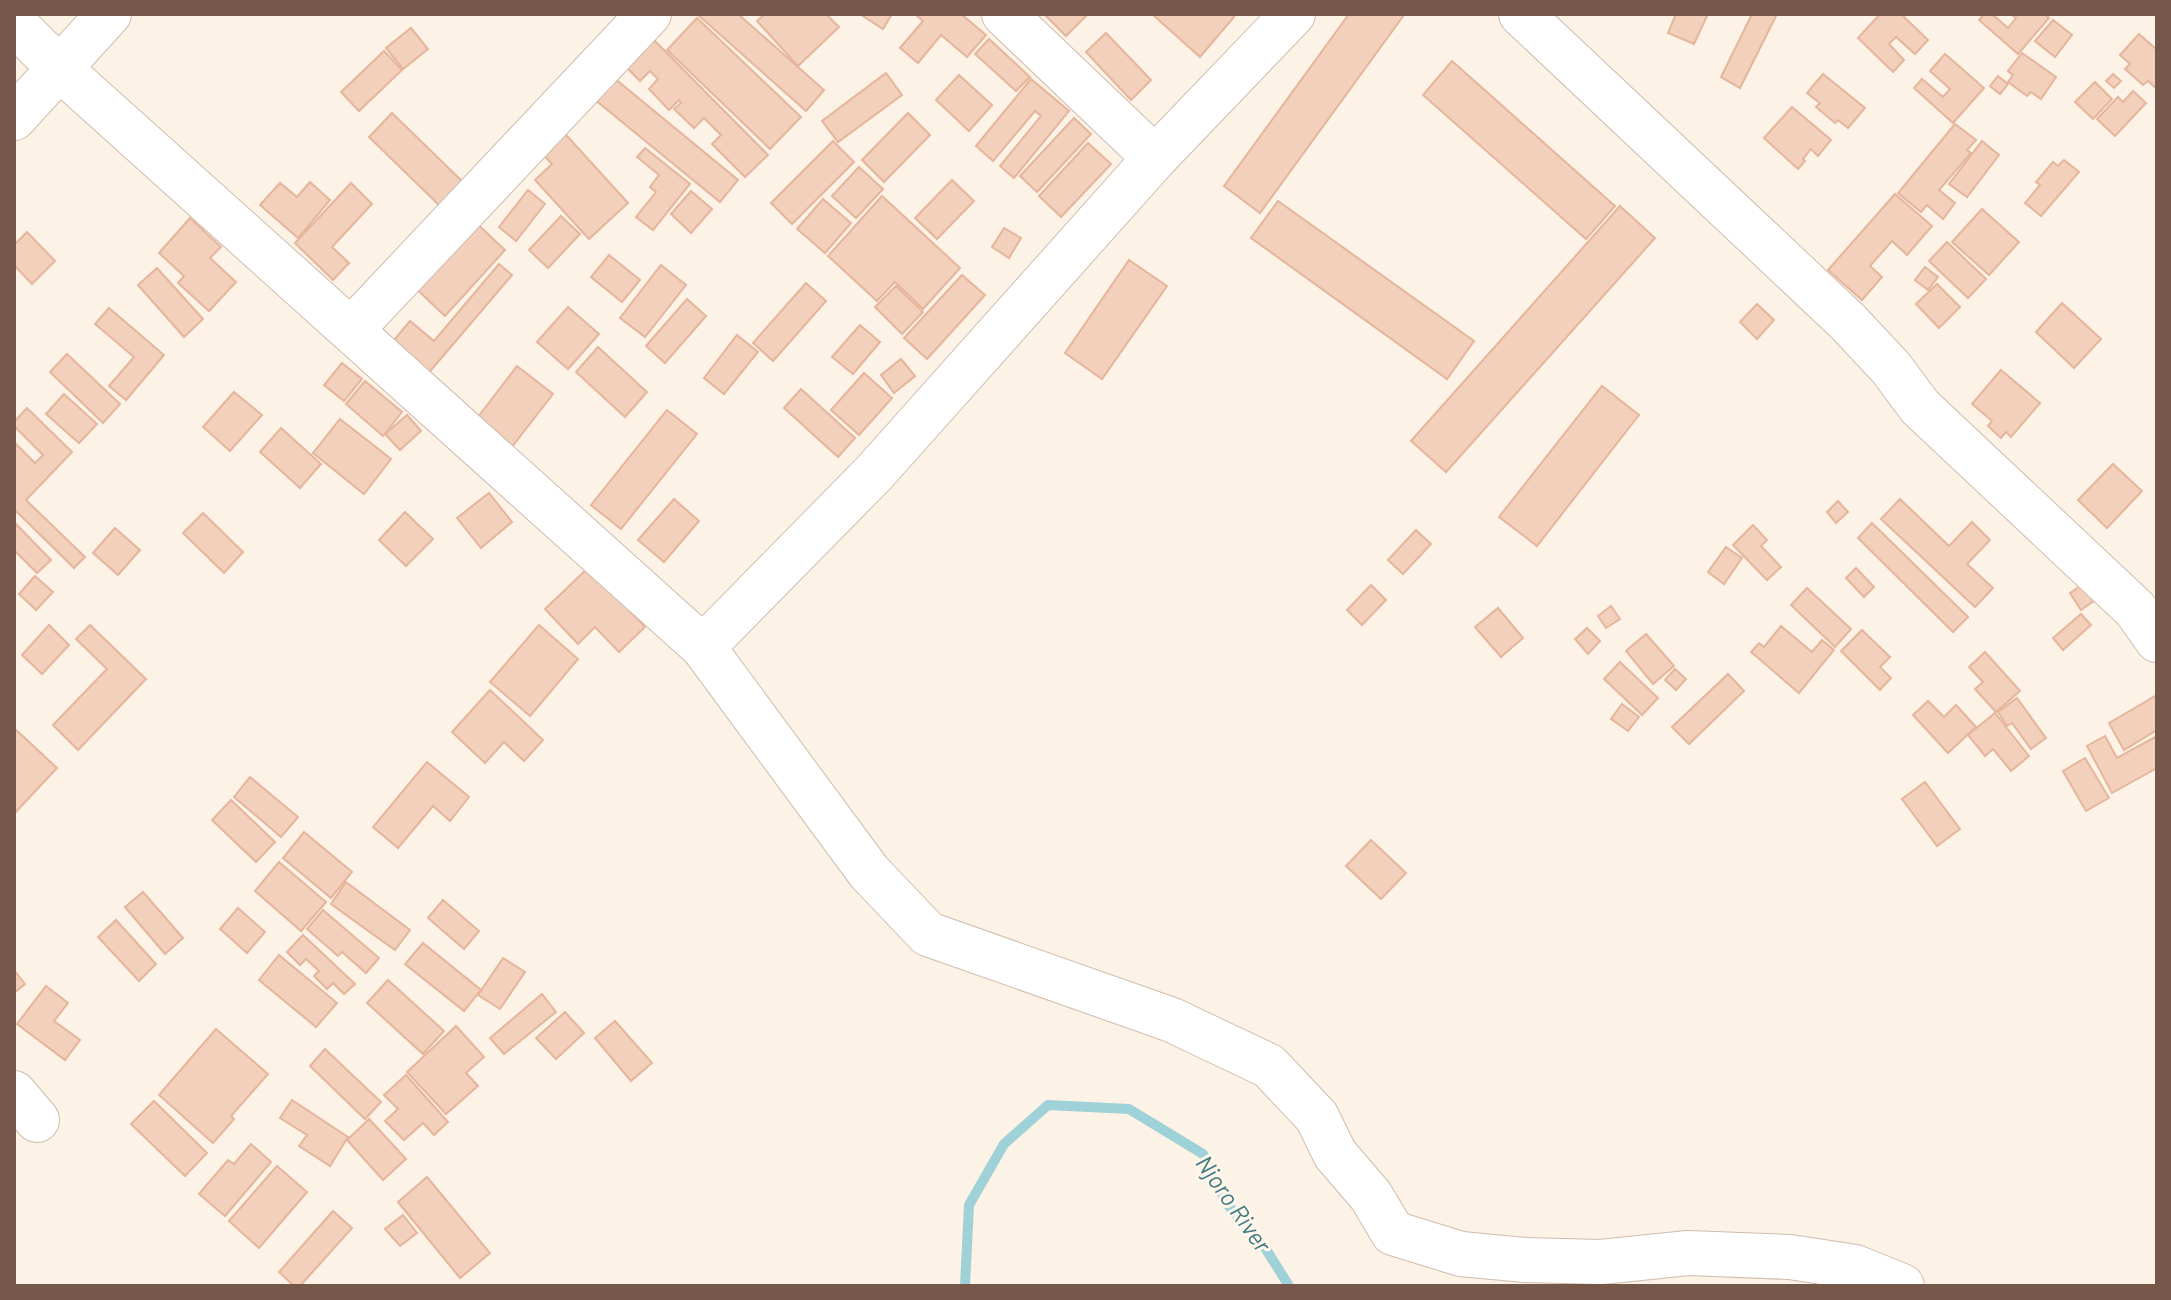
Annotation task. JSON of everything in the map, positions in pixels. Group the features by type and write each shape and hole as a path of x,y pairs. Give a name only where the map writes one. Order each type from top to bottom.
{"street":[{"path":"14,118 109,14"},
{"path":"351,330 649,14"},
{"path":"1004,14 1155,158"},
{"path":"703,647 875,472 1155,158 1293,14"},
{"path":"1521,14 1848,322 1891,368 1920,407 2135,609 2157,640"},
{"path":"14,23 59,68 703,647 869,872 928,934 1172,1020 1269,1066 1317,1117 1335,1154 1371,1196 1393,1233 1461,1254 1526,1260 1601,1262 1688,1253 1790,1257 1855,1267 1902,1286"}],"building":[{"path":"697,14 738,14 824,90 806,111"},
{"path":"765,14 826,14 839,27 798,66 757,21"},
{"path":"860,14 892,14 883,29"},
{"path":"915,14 961,14 986,35 967,57 941,35 918,63 900,48 923,21"},
{"path":"1044,14 1088,14 1066,36"},
{"path":"1152,14 1230,14 1234,17 1200,57"},
{"path":"1349,14 1404,15 1260,213 1224,186"},
{"path":"1676,14 1708,14 1694,44 1668,33"},
{"path":"1752,14 1777,14 1740,88 1721,77"},
{"path":"1880,14 1901,14 1928,40 1915,54 1896,37 1889,44 1904,60 1893,72 1858,38"},
{"path":"1984,14 1992,14 2008,28 2016,18 2011,14 2044,14 2049,18 2018,54 1979,20"},
{"path":"697,18 801,117 770,149 667,50"},
{"path":"2053,20 2072,35 2055,57 2035,41"},
{"path":"411,28 428,49 403,69 386,48"},
{"path":"643,29 768,155 745,177 712,144 721,135 704,118 694,128 674,109 681,103 679,100 669,110 649,89 658,79 650,71 640,81 620,61"},
{"path":"1106,33 1151,80 1131,100 1086,52"},
{"path":"2139,34 2157,50 2157,89 2148,81 2143,85 2125,69 2130,64 2120,55"},
{"path":"989,39 1030,77 1016,91 975,54"},
{"path":"384,51 402,70 359,111 341,92"},
{"path":"2022,53 2056,77 2041,99 2031,92 2027,96 2008,82 2013,75 2008,71"},
{"path":"1945,54 1984,88 1953,123 1914,88 1922,79 1943,97 1950,89 1930,71"},
{"path":"1452,61 1615,206 1586,239 1423,95"},
{"path":"608,73 738,180 720,202 589,95"},
{"path":"886,73 902,95 838,142 822,121"},
{"path":"1823,74 1865,108 1848,128 1838,120 1835,123 1816,107 1820,103 1807,93"},
{"path":"2113,74 2121,81 2114,88 2106,81"},
{"path":"959,75 992,105 969,131 936,100"},
{"path":"1998,76 2008,84 2000,94 1990,86"},
{"path":"1031,79 1069,111 1014,178 1000,166 1041,116 1035,111 993,161 976,146"},
{"path":"2095,82 2112,99 2093,119 2075,102"},
{"path":"2133,91 2146,103 2115,136 2097,119 2118,97 2123,102"},
{"path":"1792,107 1831,140 1818,156 1811,149 1798,169 1764,138"},
{"path":"392,113 465,184 442,208 369,137"},
{"path":"908,113 930,135 884,182 862,160"},
{"path":"1074,118 1091,134 1037,192 1020,176"},
{"path":"1955,124 1976,140 1967,150 1971,153 1939,190 1955,203 1943,219 1927,205 1921,212 1898,193"},
{"path":"558,126 628,203 589,239 535,180 552,164 535,146"},
{"path":"833,141 854,162 792,224 771,203"},
{"path":"1982,141 1999,155 1967,197 1949,184"},
{"path":"1088,143 1111,164 1061,217 1039,196"},
{"path":"645,148 690,184 653,230 636,217 656,192 650,187 659,175 637,157"},
{"path":"2064,160 2079,172 2041,216 2025,203 2040,185 2036,182 2053,162 2058,166"},
{"path":"859,167 883,189 856,218 832,196"},
{"path":"952,180 974,201 937,239 915,218"},
{"path":"310,182 330,200 298,238 260,205 280,183 297,197"},
{"path":"351,183 372,204 332,247 349,263 333,280 295,243"},
{"path":"528,190 545,204 516,241 499,227"},
{"path":"691,191 712,209 691,233 671,214"},
{"path":"1895,194 1932,226 1907,255 1892,241 1870,266 1882,277 1862,300 1828,270"},
{"path":"882,196 960,268 923,309 895,282 877,301 828,256"},
{"path":"823,199 851,223 825,253 797,229"},
{"path":"1278,201 1474,341 1447,379 1251,238"},
{"path":"1620,206 1655,238 1446,472 1411,441"},
{"path":"1982,209 2019,242 1989,275 1952,242"},
{"path":"561,216 580,234 548,268 529,250"},
{"path":"470,217 505,250 445,316 410,283"},
{"path":"190,218 221,247 210,258 236,282 209,311 178,283 184,276 159,253"},
{"path":"1004,228 1021,238 1009,258 992,247"},
{"path":"27,232 55,261 32,284 14,265 14,245"},
{"path":"1947,242 1986,279 1968,298 1929,261"},
{"path":"609,255 640,280 622,302 591,277"},
{"path":"1129,260 1167,286 1102,379 1065,353"},
{"path":"499,264 512,275 426,376 390,345 410,321 434,341"},
{"path":"661,265 686,285 645,337 620,318"},
{"path":"1925,267 1938,277 1928,290 1915,280"},
{"path":"157,268 203,319 184,337 138,285"},
{"path":"962,275 985,295 927,359 904,338"},
{"path":"806,283 826,301 773,361 753,343"},
{"path":"1937,284 1960,307 1939,328 1916,304"},
{"path":"896,286 923,312 902,334 875,307"},
{"path":"687,299 706,316 665,363 646,346"},
{"path":"2062,303 2101,339 2074,368 2036,332"},
{"path":"1757,304 1774,320 1757,339 1740,322"},
{"path":"568,307 599,334 568,369 537,342"},
{"path":"109,308 164,355 126,400 109,386 134,357 95,324"},
{"path":"860,325 880,342 853,374 832,357"},
{"path":"737,335 758,352 724,394 704,378"},
{"path":"598,347 647,392 625,417 576,372"},
{"path":"67,354 120,404 103,423 50,372"},
{"path":"901,359 915,376 894,393 881,375"},
{"path":"342,363 362,379 344,401 324,385"},
{"path":"517,366 553,394 511,448 475,421"},
{"path":"2001,370 2040,403 2011,437 2006,432 2001,438 1988,426 1992,421 1972,404"},
{"path":"864,373 892,398 859,435 831,410"},
{"path":"365,381 402,412 383,436 346,404"},
{"path":"1602,386 1639,415 1537,546 1499,517"},
{"path":"801,389 855,438 838,457 784,408"},
{"path":"234,392 262,415 230,451 203,427"},
{"path":"64,394 97,424 79,443 46,414"},
{"path":"27,408 72,452 26,500 85,557 74,568 14,509 14,442 35,463 43,455 14,426"},
{"path":"667,410 697,434 621,529 591,505"},
{"path":"407,415 421,431 400,450 385,434"},
{"path":"340,419 391,459 364,494 313,453"},
{"path":"281,428 321,464 300,488 260,452"},
{"path":"2113,464 2142,491 2107,528 2078,500"},
{"path":"489,493 512,522 481,548 457,518"},
{"path":"674,499 699,521 664,562 638,540"},
{"path":"1900,499 1949,546 1972,522 1990,540 1967,564 1993,588 1975,607 1881,519"},
{"path":"1838,501 1848,512 1836,523 1827,512"},
{"path":"405,512 433,539 406,566 379,540"},
{"path":"203,513 243,552 224,573 183,533"},
{"path":"14,522 51,560 37,573 14,550"},
{"path":"1872,523 1968,617 1953,632 1858,538"},
{"path":"1753,525 1767,540 1761,546 1781,567 1767,580 1733,545"},
{"path":"115,528 140,550 118,575 93,553"},
{"path":"1416,530 1431,544 1403,574 1388,560"},
{"path":"1726,547 1742,558 1724,584 1708,572"},
{"path":"589,567 645,627 619,652 595,627 578,644 545,609"},
{"path":"1856,568 1874,587 1864,597 1846,578"},
{"path":"35,576 53,592 36,610 19,594"},
{"path":"2083,584 2095,600 2081,610 2070,593"},
{"path":"1371,585 1386,600 1362,625 1347,610"},
{"path":"1807,588 1851,629 1835,647 1791,605"},
{"path":"1611,606 1620,619 1606,628 1598,616"},
{"path":"1498,608 1523,638 1501,657 1475,627"},
{"path":"2081,614 2091,625 2063,650 2053,638"},
{"path":"49,625 69,645 42,674 22,655"},
{"path":"90,625 146,679 78,750 53,725 107,669 76,639"},
{"path":"539,625 578,659 530,716 490,682"},
{"path":"1781,626 1812,652 1822,640 1834,650 1799,693 1751,652 1759,643 1764,647"},
{"path":"1587,628 1600,641 1588,654 1575,639"},
{"path":"1862,630 1890,657 1880,667 1891,678 1880,690 1841,651"},
{"path":"1646,634 1674,666 1653,684 1626,651"},
{"path":"1985,652 2020,691 1996,712 1975,689 1983,682 1969,667"},
{"path":"1620,662 1658,698 1642,715 1604,679"},
{"path":"1675,669 1686,679 1676,690 1665,680"},
{"path":"1728,674 1744,691 1689,744 1672,727"},
{"path":"490,690 543,740 524,761 504,742 485,763 452,732"},
{"path":"2157,695 2157,730 2124,750 2109,723"},
{"path":"2017,698 2046,738 2031,749 2012,723 2007,726 1998,712"},
{"path":"1928,701 1944,717 1956,705 1976,727 1948,753 1913,715"},
{"path":"1622,704 1639,717 1628,731 1611,719"},
{"path":"1995,713 2029,756 2011,771 1993,749 1985,756 1968,735"},
{"path":"14,728 57,768 14,814"},
{"path":"2105,736 2117,758 2157,736 2157,768 2112,793 2087,746"},
{"path":"2085,758 2109,798 2086,811 2063,771"},
{"path":"427,762 469,797 450,821 433,806 398,848 373,827"},
{"path":"250,777 298,817 281,837 234,797"},
{"path":"1925,782 1960,829 1937,846 1902,799"},
{"path":"231,800 275,842 256,862 212,820"},
{"path":"304,832 352,872 331,898 283,858"},
{"path":"1371,840 1406,873 1381,899 1346,866"},
{"path":"279,862 326,902 301,931 255,891"},
{"path":"346,882 410,930 395,950 331,904"},
{"path":"143,892 183,938 165,954 125,907"},
{"path":"443,900 479,931 464,949 428,918"},
{"path":"238,908 265,932 247,953 220,929"},
{"path":"323,910 379,958 366,973 342,952 338,956 307,929"},
{"path":"116,920 156,964 139,981 98,937"},
{"path":"303,935 355,984 344,994 333,983 327,989 314,976 319,971 306,959 300,965 287,952"},
{"path":"423,943 481,990 464,1011 405,964"},
{"path":"279,955 337,1003 316,1027 259,980"},
{"path":"503,958 525,972 500,1009 478,995"},
{"path":"14,970 25,984 14,993"},
{"path":"388,980 444,1031 423,1054 367,1003"},
{"path":"46,986 68,1003 54,1021 80,1040 65,1060 17,1024"},
{"path":"542,994 556,1012 504,1054 490,1038"},
{"path":"565,1012 584,1033 556,1059 536,1038"},
{"path":"615,1021 652,1063 631,1081 595,1038"},
{"path":"456,1026 484,1057 466,1073 478,1086 446,1114 407,1072"},
{"path":"216,1029 268,1074 231,1116 234,1119 213,1143 159,1095"},
{"path":"325,1049 381,1102 365,1119 310,1066"},
{"path":"406,1075 448,1122 434,1135 423,1123 404,1140 385,1121 398,1109 384,1095"},
{"path":"292,1100 348,1137 330,1166 299,1146 307,1135 280,1118"},
{"path":"154,1101 207,1153 185,1176 131,1124"},
{"path":"369,1119 406,1159 383,1180 347,1140"},
{"path":"251,1144 271,1162 225,1216 199,1194 228,1160 234,1164"},
{"path":"277,1166 307,1192 259,1248 229,1221"},
{"path":"427,1177 490,1253 460,1278 398,1202"},
{"path":"333,1211 352,1228 300,1286 294,1286 279,1272"},
{"path":"403,1215 417,1233 400,1246 385,1229"}],"waterway":[{"name":"Njoro River","path":"965,1286 969,1205 1004,1144 1048,1105 1129,1109 1203,1154 1227,1204 1264,1246 1289,1286"}]}
